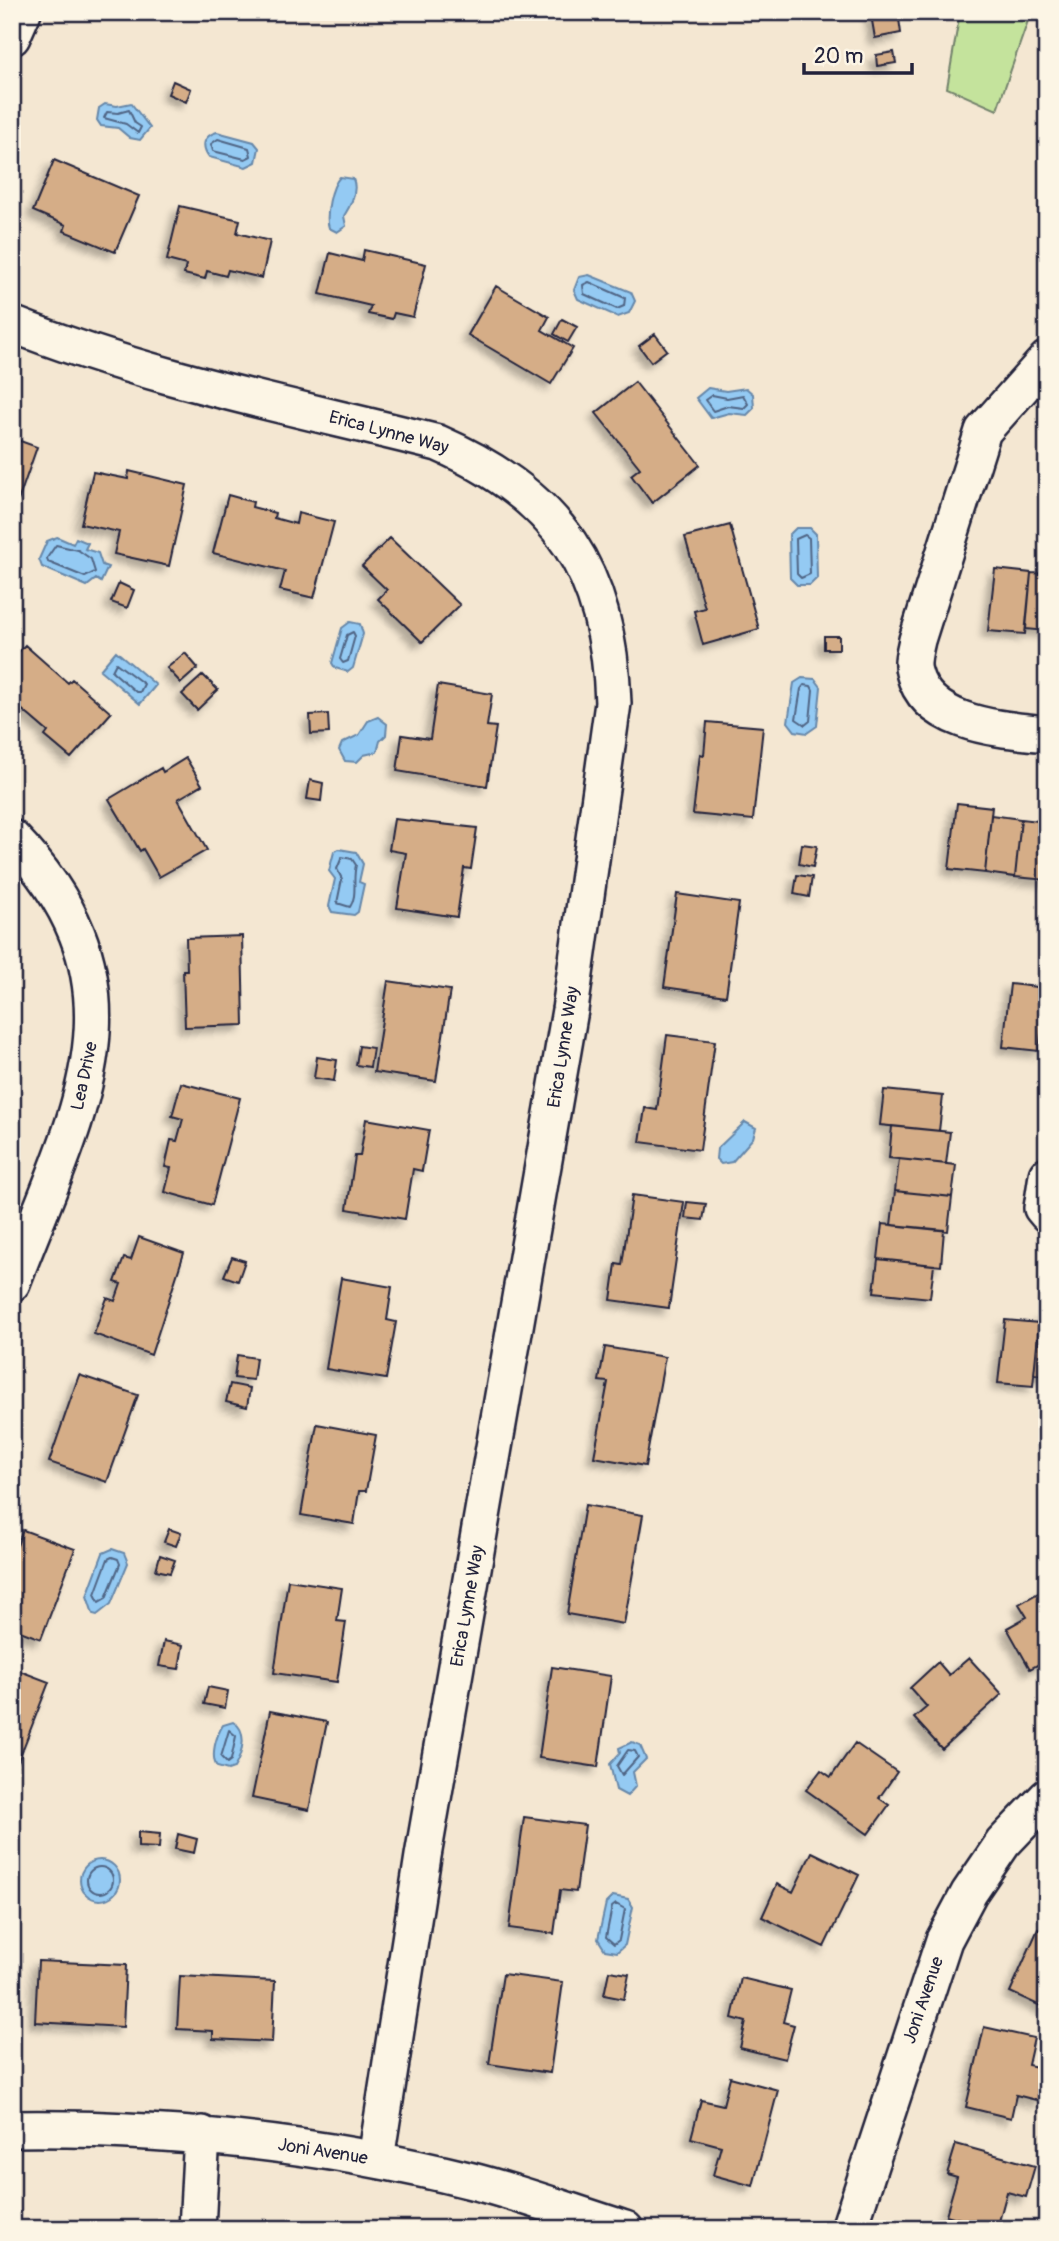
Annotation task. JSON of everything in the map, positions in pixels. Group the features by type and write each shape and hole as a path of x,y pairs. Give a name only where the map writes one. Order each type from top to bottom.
{"street":[{"path":"12,37 23,12"},
{"name":"Erica Lynne Way","path":"12,324 147,371 438,443 479,461 520,488 555,523 568,542 601,606 611,654 613,703 570,1010 426,1843 376,2159"},
{"path":"1047,359 983,431 917,640 914,661 918,683 942,711 995,728 1047,734"},
{"name":"Lea Drive","path":"12,838 41,868 67,908 85,952 93,1003 93,1051 82,1097 12,1283"},
{"path":"1047,1175 1042,1208 1047,1214"},
{"name":"Joni Avenue","path":"849,2229 944,1940 969,1893 1003,1843 1047,1797"},
{"name":"Joni Avenue","path":"12,2129 90,2128 202,2134 376,2159 475,2182 625,2229"},
{"path":"197,2229 202,2134"}],"green space":[{"path":"960,12 1031,12 997,110 947,88"}],"water":[{"path":"131,103 150,128 140,140 130,138 118,128 101,126 97,120 99,108 105,104 117,106"},
{"path":"217,132 254,142 259,148 256,162 246,167 209,157 205,142"},
{"path":"340,177 353,179 355,188 344,216 346,226 337,232 329,228 328,209"},
{"path":"589,275 631,292 635,301 629,313 618,317 578,299 574,290 579,277"},
{"path":"708,388 726,391 746,388 753,394 754,408 747,415 729,413 711,418 696,398"},
{"path":"796,528 810,528 816,534 817,578 810,585 797,585 790,578 789,535"},
{"path":"57,537 73,544 76,538 88,543 85,549 98,553 102,565 108,567 101,582 96,579 87,586 42,567 39,559 47,541"},
{"path":"350,622 360,624 363,634 353,668 348,672 335,668 332,663 342,628"},
{"path":"116,651 156,685 140,704 100,670"},
{"path":"802,678 815,679 821,687 817,726 807,733 795,731 788,722 794,683"},
{"path":"378,717 387,724 386,735 380,741 377,752 364,755 357,762 345,761 339,750 342,743 359,735 368,721"},
{"path":"339,849 356,852 363,864 359,882 364,884 358,912 354,915 332,912 329,906 335,879 329,871 334,852"},
{"path":"745,1122 756,1128 753,1138 732,1162 721,1164 716,1159 717,1149"},
{"path":"112,1549 124,1553 128,1563 111,1604 97,1615 93,1614 87,1596 103,1553"},
{"path":"233,1722 241,1731 243,1744 234,1768 228,1770 217,1767 214,1752 223,1725"},
{"path":"632,1742 640,1745 646,1759 633,1772 636,1786 627,1796 616,1790 610,1764 620,1753 619,1748"},
{"path":"100,1860 108,1861 114,1866 119,1872 119,1888 114,1894 108,1899 100,1900 92,1899 86,1894 81,1888 80,1880 81,1872 86,1866 92,1861"},
{"path":"613,1896 628,1899 633,1907 625,1945 617,1952 605,1950 598,1939 606,1903"}],"building":[{"path":"898,12 901,33 875,38 871,15"},
{"path":"894,52 896,63 877,66 876,55"},
{"path":"173,81 191,89 186,102 168,94"},
{"path":"54,160 139,196 115,252 64,231 66,225 33,211"},
{"path":"180,206 240,220 237,233 270,241 262,278 228,270 226,276 207,271 205,279 184,274 186,265 167,260"},
{"path":"364,250 426,264 413,317 394,313 392,319 368,314 371,306 320,294 330,253 362,261"},
{"path":"496,286 549,317 542,330 573,348 551,384 468,335"},
{"path":"562,319 577,327 568,342 554,334"},
{"path":"655,334 667,350 651,362 639,346"},
{"path":"635,382 700,465 652,503 631,475 640,468 596,413"},
{"path":"12,438 37,447 17,504 12,502"},
{"path":"129,471 187,485 169,566 114,554 119,532 81,524 93,472 128,479"},
{"path":"228,495 253,502 252,507 275,513 274,518 296,524 298,513 334,522 314,598 280,590 285,571 213,553"},
{"path":"730,525 759,629 703,645 694,611 705,608 685,537"},
{"path":"390,538 460,605 422,642 378,599 387,590 362,566"},
{"path":"995,569 1031,573 1025,634 988,631"},
{"path":"1031,573 1047,574 1047,631 1026,629"},
{"path":"119,583 134,590 127,608 111,602"},
{"path":"824,636 839,636 839,649 824,649"},
{"path":"25,645 68,683 72,679 111,713 71,758 45,736 48,732 12,701 12,659"},
{"path":"185,653 198,668 181,683 167,668"},
{"path":"203,675 218,690 197,710 182,694"},
{"path":"438,685 492,694 487,726 496,727 487,786 397,771 402,735 430,739"},
{"path":"328,714 329,733 311,734 310,715"},
{"path":"707,722 763,727 753,820 693,814 700,754 704,755"},
{"path":"186,758 202,785 178,799 207,850 159,877 109,799 161,768 163,772"},
{"path":"310,780 323,783 321,801 307,799"},
{"path":"957,803 992,807 985,873 949,869"},
{"path":"991,815 1021,819 1015,877 985,873"},
{"path":"394,819 477,828 471,869 464,868 457,917 397,908 406,853 389,850"},
{"path":"1021,819 1047,822 1047,880 1015,877"},
{"path":"802,844 817,846 813,867 799,864"},
{"path":"797,875 812,877 809,897 794,894"},
{"path":"677,894 739,903 726,996 664,987"},
{"path":"242,936 244,1025 185,1027 183,970 187,970 186,938"},
{"path":"388,981 450,990 436,1081 374,1072"},
{"path":"1010,984 1046,988 1039,1051 1003,1047"},
{"path":"1047,989 1047,1045 1040,1044"},
{"path":"667,1035 715,1041 700,1150 640,1142 645,1108 657,1110"},
{"path":"359,1046 373,1048 370,1067 356,1065"},
{"path":"317,1057 337,1060 334,1081 314,1078"},
{"path":"181,1083 240,1098 212,1205 165,1192 171,1168 165,1167 171,1140 177,1141 183,1119 172,1116"},
{"path":"884,1090 943,1096 939,1131 880,1125"},
{"path":"366,1119 429,1130 422,1171 413,1169 405,1219 347,1209 355,1156 360,1156"},
{"path":"892,1126 950,1132 946,1164 889,1158"},
{"path":"899,1159 956,1165 952,1197 895,1191"},
{"path":"895,1191 952,1197 948,1231 891,1225"},
{"path":"632,1195 684,1202 669,1308 611,1300 616,1264 622,1265"},
{"path":"687,1202 706,1204 703,1220 685,1218"},
{"path":"882,1224 944,1230 941,1266 878,1259"},
{"path":"139,1237 184,1253 151,1355 94,1334 107,1298 115,1301 121,1284 115,1282 124,1258 131,1260"},
{"path":"232,1257 245,1261 238,1281 224,1276"},
{"path":"878,1259 934,1265 930,1298 874,1292"},
{"path":"341,1278 392,1287 387,1320 396,1322 386,1379 326,1369"},
{"path":"1040,1316 1047,1317 1047,1376 1034,1374"},
{"path":"1005,1320 1039,1323 1033,1386 998,1383"},
{"path":"605,1347 665,1357 645,1466 594,1457 608,1382 599,1381"},
{"path":"237,1355 256,1358 253,1380 234,1378"},
{"path":"79,1375 138,1395 107,1482 49,1462"},
{"path":"230,1384 250,1388 247,1407 226,1402"},
{"path":"317,1424 376,1435 366,1491 359,1491 354,1524 301,1515"},
{"path":"585,1505 643,1515 624,1624 567,1614"},
{"path":"169,1529 181,1533 176,1546 164,1542"},
{"path":"23,1530 75,1549 41,1639 12,1628 12,1559"},
{"path":"160,1555 175,1560 170,1573 156,1570"},
{"path":"288,1580 342,1588 337,1621 346,1622 337,1682 274,1673"},
{"path":"1047,1588 1047,1660 1030,1669 1007,1628 1027,1617 1019,1604"},
{"path":"164,1641 183,1645 179,1669 159,1666"},
{"path":"969,1658 1002,1694 942,1749 914,1718 927,1707 910,1688 938,1662 949,1675"},
{"path":"552,1667 611,1676 598,1767 539,1758"},
{"path":"12,1668 49,1682 12,1777"},
{"path":"208,1687 228,1691 225,1708 204,1704"},
{"path":"270,1711 327,1722 309,1810 252,1798"},
{"path":"855,1743 897,1772 879,1798 889,1805 868,1834 806,1790 821,1770 831,1777"},
{"path":"524,1817 585,1825 576,1892 560,1890 554,1934 509,1928"},
{"path":"138,1832 160,1834 159,1848 138,1847"},
{"path":"178,1834 197,1839 194,1853 175,1849"},
{"path":"812,1852 859,1875 824,1947 762,1917 777,1884 793,1892"},
{"path":"1038,1929 1047,1932 1047,2009 1010,1992"},
{"path":"38,1961 126,1965 123,2027 35,2022"},
{"path":"609,1971 629,1974 624,1999 604,1995"},
{"path":"503,1974 563,1982 550,2073 489,2064"},
{"path":"180,1976 275,1981 272,2042 213,2039 213,2031 177,2029"},
{"path":"741,1978 791,1990 783,2022 794,2025 785,2059 740,2048 746,2022 732,2018"},
{"path":"984,2027 1034,2038 1028,2065 1047,2069 1040,2101 1016,2095 1011,2118 966,2107"},
{"path":"730,2077 778,2090 753,2186 713,2175 721,2146 691,2138 701,2100 723,2105"},
{"path":"956,2144 1035,2166 1026,2197 1007,2192 997,2229 946,2215 957,2177 947,2174"}]}
